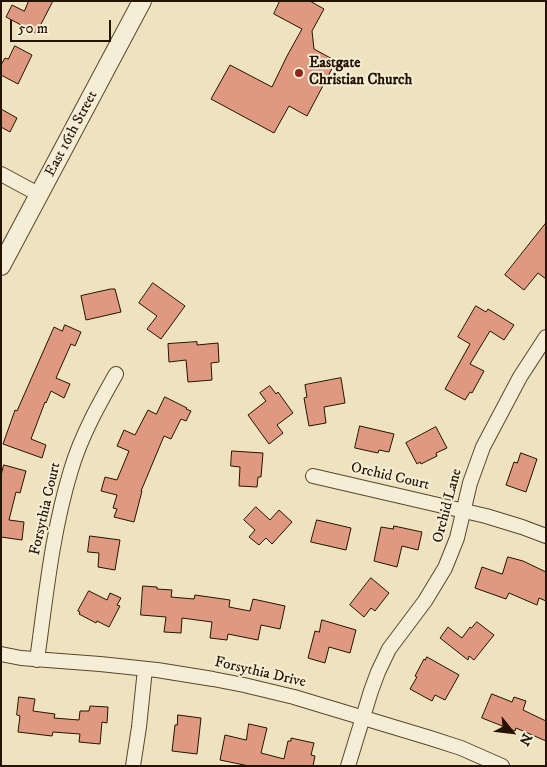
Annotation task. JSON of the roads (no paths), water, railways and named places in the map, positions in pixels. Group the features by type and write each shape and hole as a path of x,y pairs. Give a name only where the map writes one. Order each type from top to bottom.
{"street":[{"name":"East 16th Street","path":"1,266 142,1"},
{"path":"1,174 40,194"},
{"name":"Orchid Lane","path":"348,766 371,690 383,661 445,568 458,538 470,483 483,447 520,377 546,337"},
{"name":"Forsythia Court","path":"37,660 58,516 71,469 87,428 116,374"},
{"name":"Orchid Court","path":"313,476 504,521 546,536"},
{"name":"Forsythia Drive","path":"1,654 37,660 145,669 244,685 294,697 461,748 502,766"},
{"path":"133,766 145,669"}],"place":[{"name":"Eastgate Christian Church","path":"299,73"}]}
